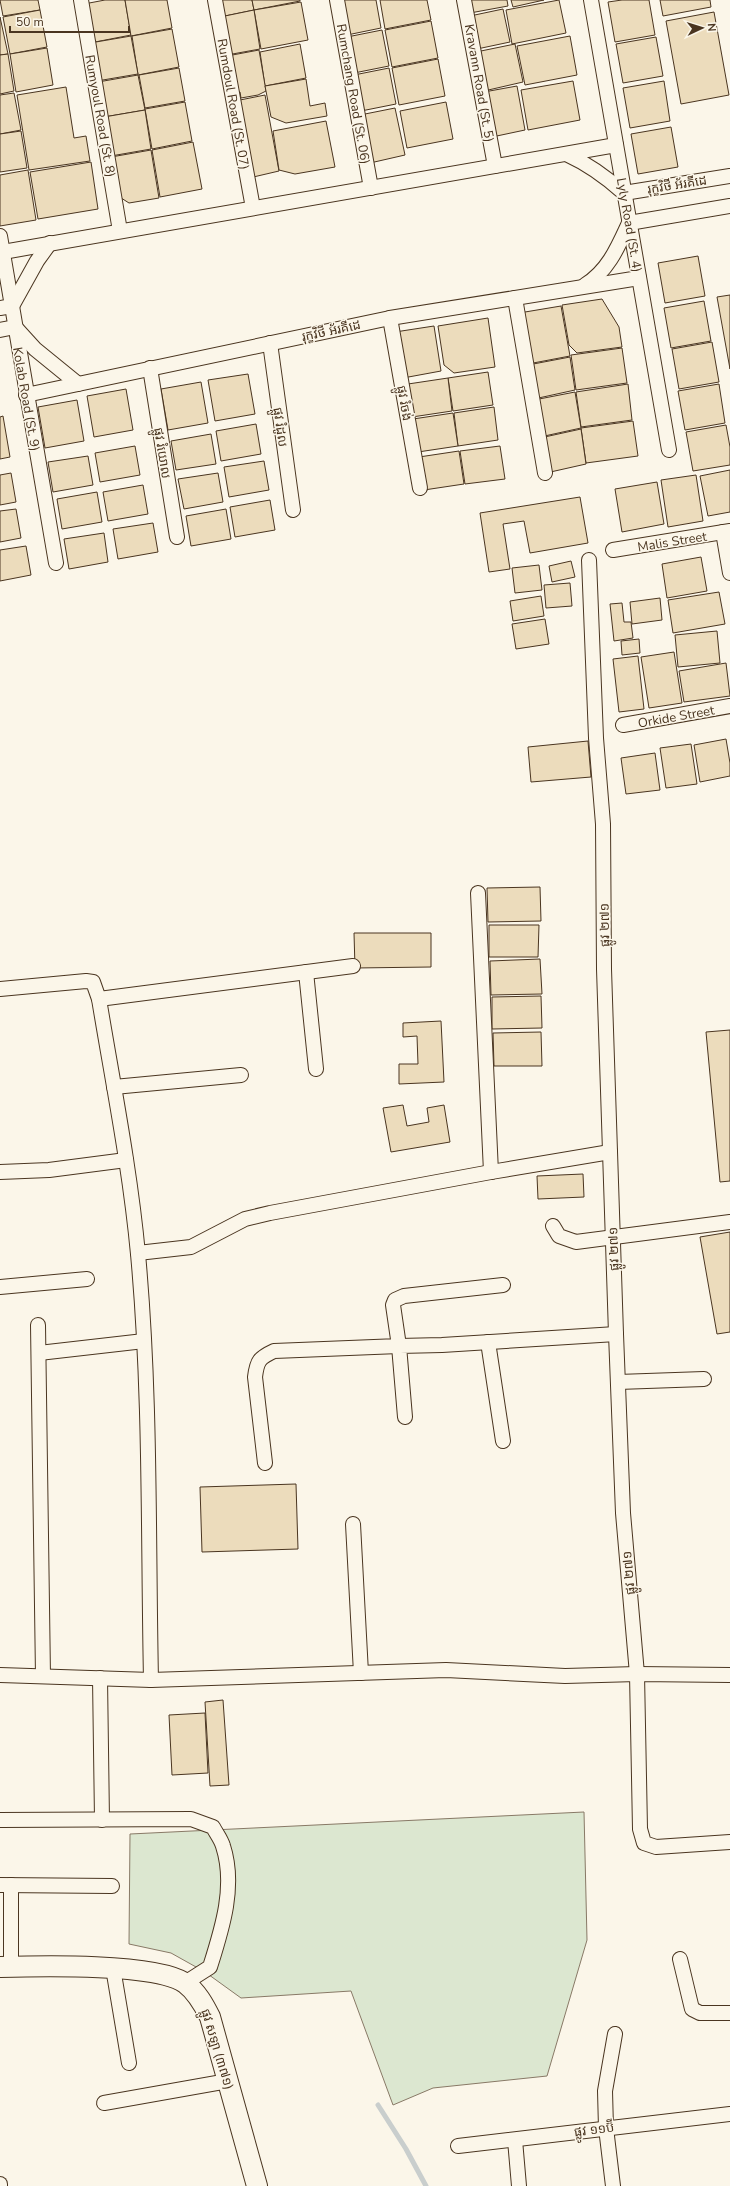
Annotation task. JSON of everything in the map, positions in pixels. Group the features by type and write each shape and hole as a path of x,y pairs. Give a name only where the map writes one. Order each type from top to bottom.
{"street":[{"name":"Rumyoul Road (St. 8)","path":"81,0 120,231"},
{"name":"Rumdoul Road (St. 07)","path":"216,0 253,208"},
{"name":"Rumchang Road (St. 06)","path":"337,0 371,188"},
{"name":"Kravann Road (St. 5)","path":"464,0 495,166"},
{"name":"Lyly Road (St. 4)","path":"590,0 669,450"},
{"path":"3,252 495,166 568,155 616,145"},
{"path":"568,155 590,165 606,176 624,193"},
{"name":"រុក្ខវិថី អ័រគីដេ","path":"624,193 730,176"},
{"path":"581,287 597,278 605,269 630,223 730,206"},
{"name":"Kolab Road (St. 9)","path":"0,236 3,252 6,307 15,328 56,563"},
{"path":"6,307 50,244"},
{"name":"រុក្ខវិថី អ័រគីដេ","path":"26,396 150,368 390,318 639,278"},
{"path":"515,298 545,473"},
{"name":"ផ្លូវ រំចង់","path":"390,318 420,488"},
{"path":"0,330 15,328 35,349 78,384"},
{"name":"ផ្លូវ រំដូល","path":"270,343 293,510"},
{"name":"ផ្លូវ រំយោល","path":"150,368 176,537"},
{"path":"727,532 730,573"},
{"name":"Malis Street","path":"614,550 727,532"},
{"name":"ផ្លូវ ២៧១","path":"589,560 596,738 602,824 612,1238 624,1513 637,1674 640,1829 644,1843 656,1847 730,1842"},
{"name":"Orkide Street","path":"623,725 730,706"},
{"path":"478,893 492,1172"},
{"path":"99,999 353,966"},
{"path":"306,972 316,1070"},
{"path":"0,989 86,980 93,982 99,999 126,1160 138,1253 144,1341 151,1680"},
{"path":"114,1087 240,1075"},
{"path":"138,1253 191,1247 245,1219 270,1213 610,1152"},
{"path":"0,1172 49,1170 126,1160"},
{"path":"553,1226 559,1236 576,1242 730,1222"},
{"path":"0,1287 87,1279"},
{"path":"405,1417 399,1346 393,1305 395,1300 404,1296 503,1285"},
{"path":"38,1325 43,1676"},
{"path":"265,1463 255,1377 256,1366 261,1357 274,1351 488,1342 616,1334"},
{"path":"39,1353 144,1341"},
{"path":"488,1342 503,1440"},
{"path":"618,1382 704,1379"},
{"path":"353,1524 361,1673"},
{"path":"0,1674 151,1680 446,1670 565,1676 637,1674 730,1675"},
{"path":"100,1678 102,1820"},
{"path":"0,1820 191,1819 212,1827 223,1846 228,1880 224,1921 210,1967 185,1983"},
{"path":"6,1966 6,1885 112,1886"},
{"path":"680,1959 692,2009 700,2013 730,2014"},
{"name":"ផ្លូវ សឡា (៣៧១)","path":"6,1966 113,1968 156,1972 185,1983 202,2001 210,2017 257,2186"},
{"path":"113,1968 129,2063"},
{"path":"613,2186 606,2128 605,2091 615,2034"},
{"path":"104,2103 228,2081"},
{"name":"ផ្លូវ ១១ប៊ី","path":"458,2146 730,2114"},
{"path":"515,2140 519,2186"}],"green space":[{"path":"584,1812 587,1940 547,2076 433,2088 393,2105 351,1991 241,1998 205,1972 171,1953 129,1944 130,1834"}],"building":[{"path":"0,0 38,0 40,10 3,16"},
{"path":"105,0 125,0 131,35 90,43 84,4"},
{"path":"125,0 167,0 172,28 131,36"},
{"path":"217,0 252,0 254,10 220,17"},
{"path":"252,0 300,0 300,1 254,10"},
{"path":"340,0 376,0 381,28 347,35"},
{"path":"380,0 427,0 431,20 385,29"},
{"path":"467,0 507,0 508,6 470,13"},
{"path":"511,0 544,0 513,7"},
{"path":"559,0 566,33 512,44 506,10"},
{"path":"622,0 649,0 655,35 615,42 608,2"},
{"path":"660,0 710,0 711,7 663,16"},
{"path":"301,2 308,40 261,49 254,10"},
{"path":"503,9 510,42 477,49 470,16"},
{"path":"40,10 47,47 10,54 3,17"},
{"path":"254,10 260,49 227,55 220,17"},
{"path":"714,12 729,95 681,104 666,21"},
{"path":"0,17 8,54 0,55"},
{"path":"431,21 438,58 392,67 385,30"},
{"path":"172,29 179,67 138,75 132,36"},
{"path":"382,30 389,66 354,73 347,37"},
{"path":"131,36 138,74 97,81 90,43"},
{"path":"570,36 577,75 525,85 517,46"},
{"path":"656,37 663,76 623,83 616,44"},
{"path":"300,44 306,78 265,86 260,52"},
{"path":"515,44 523,82 484,91 476,52"},
{"path":"47,48 53,85 16,92 10,54"},
{"path":"259,50 266,91 258,95 241,98 240,92 233,93 227,56"},
{"path":"8,54 14,91 0,94 0,55"},
{"path":"438,59 445,96 399,105 392,68"},
{"path":"179,68 185,101 145,108 139,75"},
{"path":"389,68 396,104 361,111 354,75"},
{"path":"138,75 145,110 104,117 98,82"},
{"path":"306,79 310,106 325,103 327,116 286,123 271,117 265,86"},
{"path":"573,81 580,120 528,130 521,90"},
{"path":"664,81 670,121 630,128 623,88"},
{"path":"517,86 525,130 492,137 484,92"},
{"path":"66,87 74,138 86,136 90,161 29,170 17,95"},
{"path":"14,93 21,130 0,134 0,95"},
{"path":"265,95 279,171 249,178 235,101"},
{"path":"185,102 192,141 152,149 145,109"},
{"path":"446,102 453,139 407,148 400,111"},
{"path":"395,108 405,155 370,163 360,115"},
{"path":"145,110 151,149 111,156 104,117"},
{"path":"326,121 335,167 295,174 279,170 273,131"},
{"path":"671,127 678,167 638,174 631,134"},
{"path":"21,131 27,168 0,172 0,134"},
{"path":"193,142 202,189 160,197 152,150"},
{"path":"151,150 159,198 129,203 118,196 111,157"},
{"path":"91,162 98,209 38,219 30,172"},
{"path":"28,170 36,220 0,226 0,175"},
{"path":"698,256 705,296 665,303 658,263"},
{"path":"730,295 730,369 717,297"},
{"path":"602,299 619,327 622,347 577,353 569,345 562,305"},
{"path":"704,301 711,341 671,348 664,308"},
{"path":"561,306 570,356 528,364 519,313"},
{"path":"488,318 495,367 454,373 444,365 438,326"},
{"path":"434,326 441,371 403,378 395,332"},
{"path":"712,342 719,382 679,389 672,349"},
{"path":"622,348 627,383 576,390 571,355"},
{"path":"570,357 575,390 534,399 528,365"},
{"path":"488,372 493,405 453,411 448,378"},
{"path":"248,374 255,414 215,421 208,380"},
{"path":"448,378 452,411 412,417 408,384"},
{"path":"201,382 208,423 168,430 161,389"},
{"path":"628,384 632,420 581,427 576,392"},
{"path":"719,384 725,423 685,430 678,391"},
{"path":"126,389 133,430 94,437 87,396"},
{"path":"575,392 581,428 540,437 534,400"},
{"path":"77,400 84,441 45,448 38,407"},
{"path":"494,407 498,440 458,446 454,413"},
{"path":"453,413 458,446 418,452 413,419"},
{"path":"3,416 10,457 0,459 0,417"},
{"path":"633,421 638,456 586,463 581,428"},
{"path":"256,424 261,454 221,461 216,431"},
{"path":"726,425 730,447 730,465 693,471 686,432"},
{"path":"581,429 586,464 546,473 540,438"},
{"path":"211,434 216,464 176,470 171,441"},
{"path":"135,446 140,475 100,482 95,453"},
{"path":"500,446 505,479 465,484 460,451"},
{"path":"459,451 464,484 424,490 419,457"},
{"path":"88,456 93,485 53,492 48,462"},
{"path":"264,461 269,490 229,497 224,467"},
{"path":"730,470 730,512 708,516 700,476"},
{"path":"11,473 16,502 0,505 0,475"},
{"path":"218,473 223,502 184,509 178,479"},
{"path":"696,475 703,521 668,527 661,480"},
{"path":"657,482 664,524 622,532 615,489"},
{"path":"143,485 148,514 108,521 103,492"},
{"path":"97,492 102,522 62,529 57,499"},
{"path":"580,497 588,543 530,553 524,521 503,524 510,569 489,572 480,513"},
{"path":"270,500 275,530 235,537 230,507"},
{"path":"16,509 21,538 0,542 0,511"},
{"path":"226,509 231,539 191,546 186,516"},
{"path":"153,523 158,552 118,559 113,529"},
{"path":"104,533 108,562 69,569 64,539"},
{"path":"26,546 31,575 0,581 0,550"},
{"path":"701,557 707,591 667,598 662,564"},
{"path":"571,561 575,577 552,582 549,566"},
{"path":"539,565 542,590 515,593 512,568"},
{"path":"570,583 572,606 546,608 544,585"},
{"path":"719,592 725,624 673,633 668,600"},
{"path":"541,596 544,616 513,621 510,601"},
{"path":"660,598 662,620 632,624 630,602"},
{"path":"622,603 624,622 631,622 633,638 614,641 610,604"},
{"path":"545,619 549,644 516,649 512,624"},
{"path":"717,631 720,663 678,667 675,635"},
{"path":"639,639 640,653 622,655 621,641"},
{"path":"674,652 682,703 649,708 641,657"},
{"path":"638,656 644,709 619,712 613,659"},
{"path":"726,663 730,696 684,702 679,671"},
{"path":"726,739 730,763 730,776 700,782 694,745"},
{"path":"588,741 591,777 531,782 528,747"},
{"path":"691,744 697,784 666,788 660,748"},
{"path":"655,753 660,790 626,794 621,758"},
{"path":"540,887 541,921 488,922 487,888"},
{"path":"489,925 539,925 538,957 489,957"},
{"path":"354,933 431,933 431,967 355,968"},
{"path":"540,959 542,994 491,995 490,961"},
{"path":"541,996 542,1028 492,1029 492,997"},
{"path":"441,1021 444,1082 399,1084 399,1064 418,1064 417,1036 403,1037 403,1023"},
{"path":"730,1030 730,1181 720,1182 706,1032"},
{"path":"541,1032 542,1066 494,1066 493,1033"},
{"path":"403,1105 407,1126 429,1122 427,1108 444,1105 450,1142 391,1152 383,1108"},
{"path":"583,1174 584,1197 538,1199 537,1176"},
{"path":"730,1232 730,1332 717,1334 700,1237"},
{"path":"296,1484 298,1549 202,1552 200,1487"},
{"path":"223,1700 229,1785 210,1786 205,1702"},
{"path":"205,1713 208,1773 172,1775 169,1715"}],"waterway":[{"path":"378,2105 406,2149 426,2186"}]}
